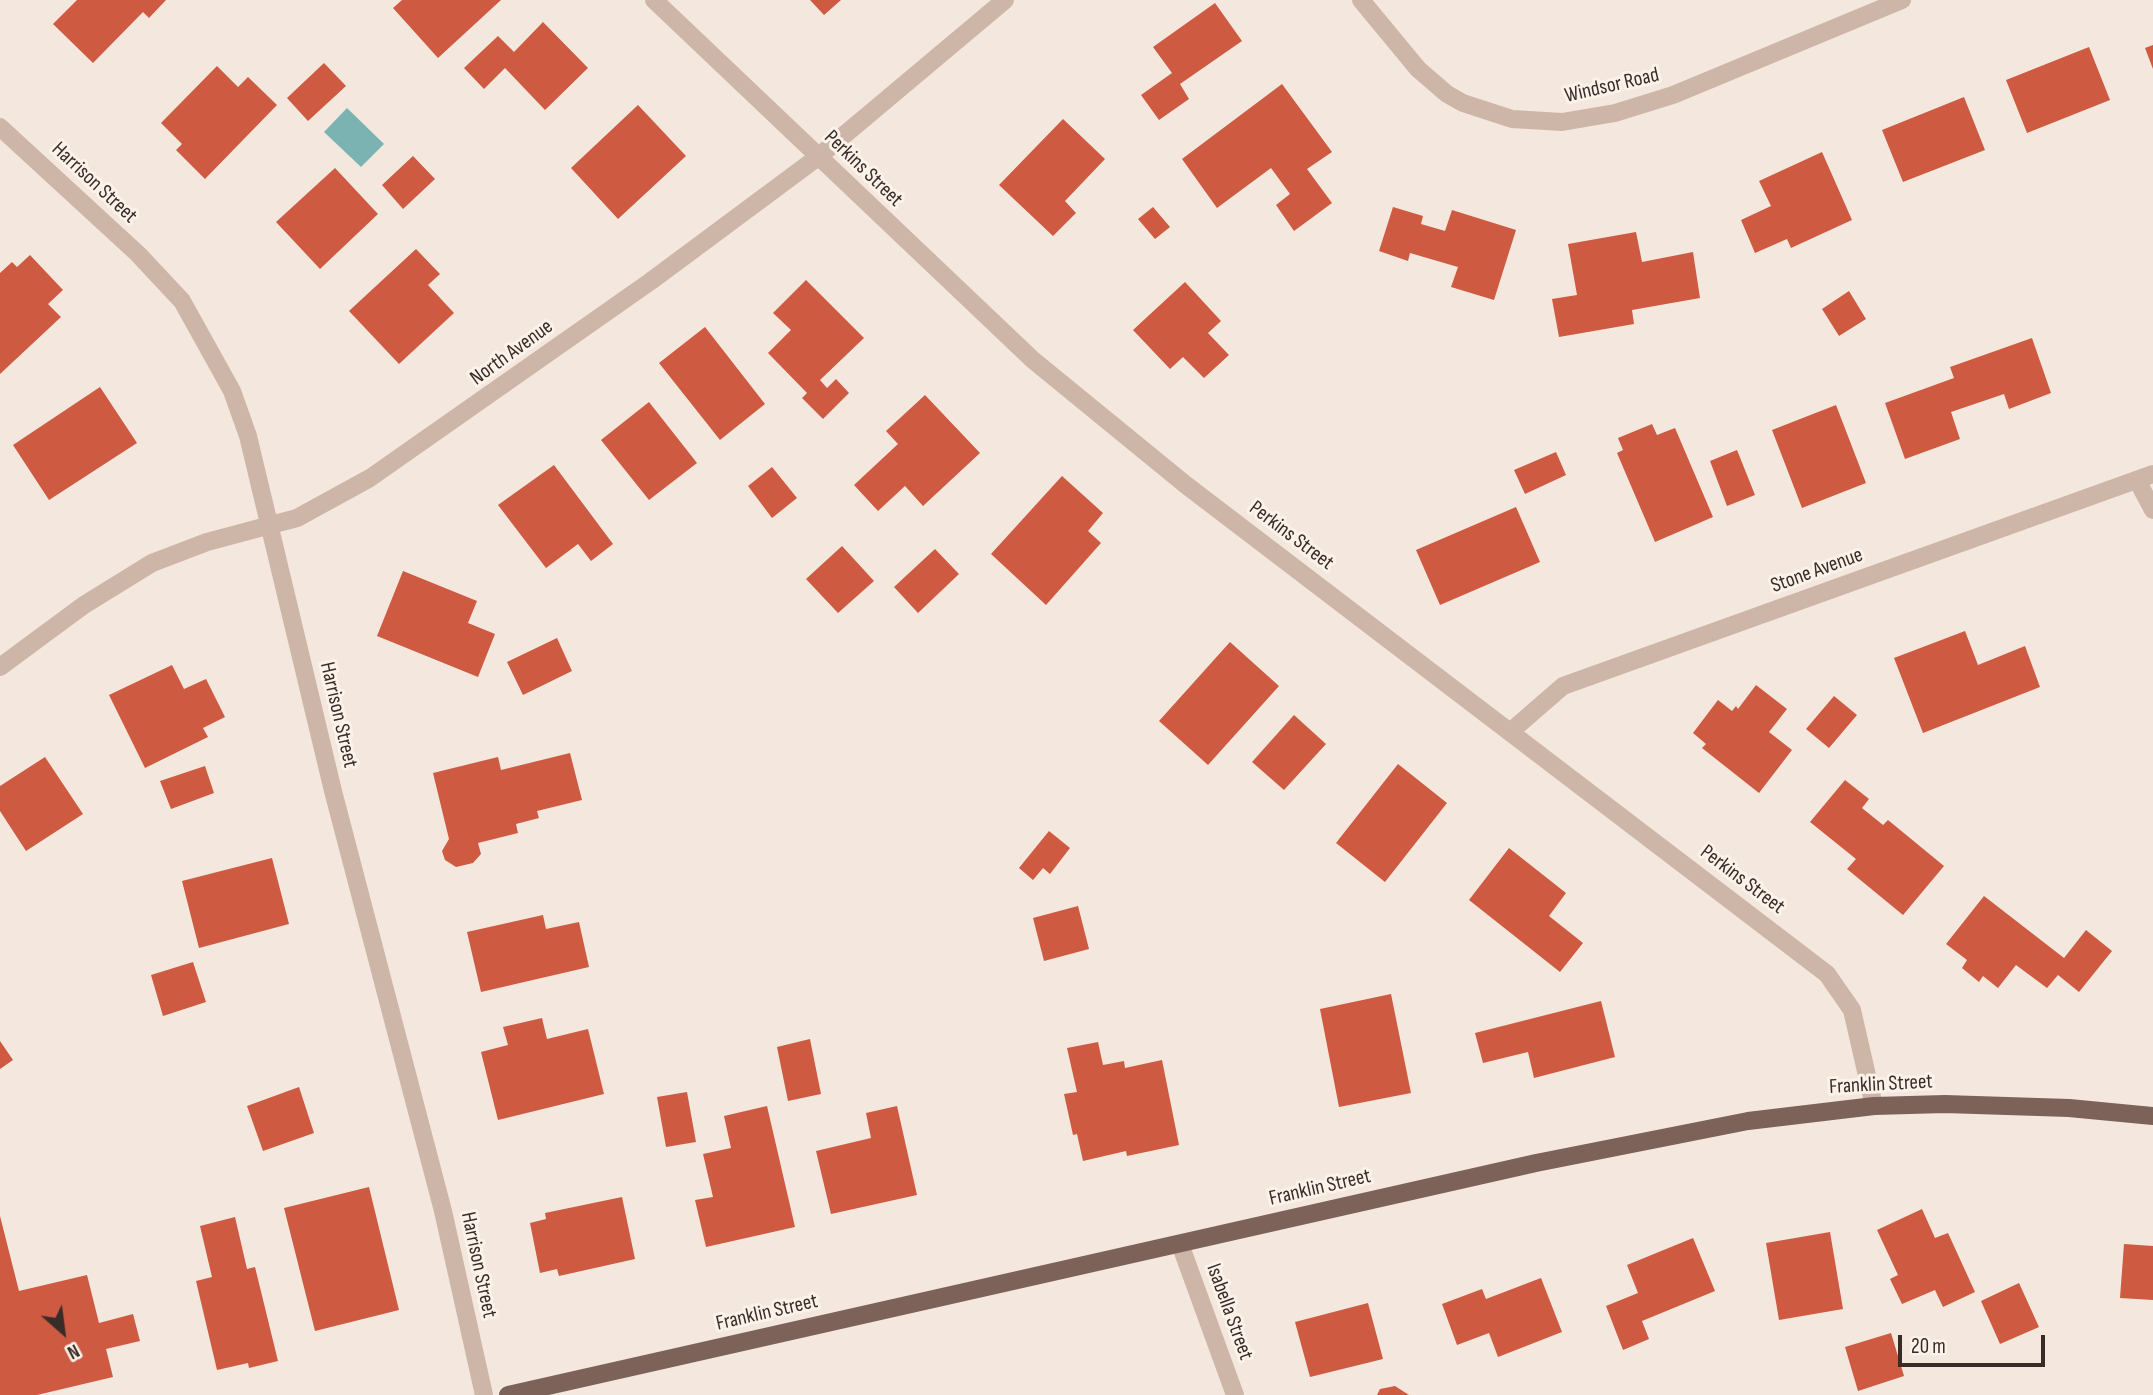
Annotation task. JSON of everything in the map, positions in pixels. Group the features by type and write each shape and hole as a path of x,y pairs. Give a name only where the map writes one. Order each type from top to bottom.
{"main road":[{"name":"Franklin Street","path":"508,1395 1627,1144 1748,1121 1874,1106 1945,1104 2069,1108 2153,1116"}],"street":[{"name":"Perkins Street","path":"654,0 1043,369 1186,485 1834,982 1856,1021 1874,1106"},
{"name":"North Avenue","path":"0,667 84,605 152,563 207,542 270,528 321,506 424,442 651,281 818,157 1005,0"},
{"name":"Windsor Road","path":"1361,0 1418,69 1447,94 1463,103 1513,119 1562,122 1615,113 1673,95 1902,0"},
{"name":"Harrison Street","path":"0,127 138,254 182,301 232,391 248,436 333,791 443,1211 484,1395"},
{"name":"Stone Avenue","path":"1510,732 1563,686 2145,477"},
{"path":"2145,477 2153,510"},
{"name":"Isabella Street","path":"1180,1244 1235,1395"}],"water":[{"path":"347,108 384,144 361,167 324,132"}],"building":[{"path":"77,0 166,0 149,18 143,12 93,63 53,24"},
{"path":"402,0 501,0 438,58 393,8"},
{"path":"810,0 841,0 824,15"},
{"path":"1215,3 1242,41 1180,84 1189,99 1159,120 1141,95 1172,73 1153,47"},
{"path":"543,22 588,68 545,110 505,68 484,89 464,68 498,36 514,52"},
{"path":"2153,45 2153,69 2145,48"},
{"path":"2089,47 2110,100 2027,133 2006,80"},
{"path":"324,63 346,86 308,121 287,98"},
{"path":"217,66 238,87 248,77 277,105 205,179 176,150 182,144 161,123"},
{"path":"1282,84 1332,152 1307,169 1332,203 1294,231 1276,205 1290,194 1271,168 1217,208 1182,159"},
{"path":"1964,97 1985,150 1903,182 1882,130"},
{"path":"638,105 686,156 618,219 571,168"},
{"path":"1063,119 1105,159 1065,201 1076,213 1053,236 999,185"},
{"path":"1822,152 1852,220 1791,248 1787,239 1755,253 1741,220 1771,206 1759,181"},
{"path":"413,156 435,179 403,209 382,185"},
{"path":"335,168 378,214 320,269 276,222"},
{"path":"1153,207 1170,227 1155,239 1138,219"},
{"path":"1393,207 1423,216 1421,224 1445,231 1452,210 1516,230 1494,300 1451,287 1458,267 1410,253 1408,261 1379,251"},
{"path":"1636,232 1642,262 1693,252 1700,298 1632,310 1634,324 1559,337 1552,299 1577,295 1568,244"},
{"path":"416,249 440,274 428,285 454,313 399,364 349,311"},
{"path":"30,255 63,290 48,304 61,317 0,374 0,273 12,262 17,267"},
{"path":"806,280 864,338 820,380 827,388 836,379 849,393 823,419 802,398 807,393 768,353 791,330 773,313"},
{"path":"1185,282 1221,321 1208,333 1229,355 1204,378 1183,357 1170,369 1133,330"},
{"path":"1849,291 1866,319 1839,336 1822,309"},
{"path":"705,327 765,404 720,440 659,363"},
{"path":"2032,338 2051,393 2009,409 2004,394 1951,412 1960,439 1905,459 1885,403 1954,378 1950,367"},
{"path":"100,387 137,443 49,500 13,445"},
{"path":"925,395 980,453 923,506 905,486 878,511 854,485 898,444 886,431"},
{"path":"649,402 697,463 649,500 601,440"},
{"path":"1836,405 1866,483 1802,508 1772,430"},
{"path":"1652,424 1657,435 1675,428 1713,517 1655,542 1617,453 1623,450 1618,438"},
{"path":"1737,450 1755,495 1727,506 1710,461"},
{"path":"1556,452 1566,475 1525,494 1514,470"},
{"path":"554,465 613,544 591,561 578,544 546,568 498,505"},
{"path":"772,467 797,498 772,518 748,486"},
{"path":"1062,476 1103,513 1088,531 1101,543 1046,605 991,554"},
{"path":"1516,507 1540,562 1440,605 1416,550"},
{"path":"842,546 874,581 838,613 806,579"},
{"path":"935,549 959,574 918,613 894,587"},
{"path":"403,571 477,601 468,623 495,634 478,677 377,636"},
{"path":"1965,631 1978,665 2025,646 2040,687 1923,733 1894,658"},
{"path":"557,638 572,671 523,695 507,662"},
{"path":"1230,642 1279,686 1208,765 1159,721"},
{"path":"172,665 184,689 206,679 225,717 203,728 208,737 145,768 109,695"},
{"path":"1756,685 1787,709 1769,732 1792,750 1759,793 1702,748 1706,744 1693,733 1718,700 1732,711 1736,706 1738,709"},
{"path":"1834,696 1857,715 1829,748 1806,729"},
{"path":"1294,715 1326,744 1284,790 1252,762"},
{"path":"570,753 582,800 537,811 539,818 516,824 518,833 478,843 481,854 473,863 456,867 445,860 442,851 449,839 433,773 498,757 501,770"},
{"path":"45,757 83,814 26,851 0,811 0,786"},
{"path":"1398,764 1447,803 1385,882 1336,843"},
{"path":"205,766 214,793 171,809 160,781"},
{"path":"1845,780 1869,799 1862,808 1883,825 1888,820 1944,866 1903,915 1847,869 1856,859 1810,822"},
{"path":"1049,831 1070,848 1050,874 1043,868 1033,880 1019,868"},
{"path":"1509,848 1566,893 1549,916 1583,943 1560,972 1469,900"},
{"path":"272,858 289,924 199,948 182,881"},
{"path":"1984,896 2064,958 2086,930 2112,951 2079,992 2058,975 2047,988 2016,965 1998,988 1983,976 1979,982 1962,968 1967,960 1946,944"},
{"path":"1078,906 1089,949 1044,961 1033,918"},
{"path":"543,915 546,929 579,922 589,967 481,992 467,932"},
{"path":"193,962 206,1002 163,1016 151,975"},
{"path":"1391,994 1411,1093 1339,1107 1320,1009"},
{"path":"1601,1001 1615,1057 1534,1078 1528,1052 1483,1063 1475,1033"},
{"path":"542,1018 547,1039 588,1029 604,1094 498,1120 481,1052 508,1045 503,1027"},
{"path":"810,1039 821,1094 788,1101 777,1047"},
{"path":"0,1041 13,1060 0,1069"},
{"path":"1098,1042 1103,1065 1124,1061 1125,1068 1162,1060 1179,1145 1127,1156 1126,1151 1083,1161 1077,1134 1073,1135 1064,1094 1077,1092 1067,1048"},
{"path":"299,1087 314,1133 263,1151 247,1106"},
{"path":"687,1092 696,1142 666,1147 657,1097"},
{"path":"767,1106 795,1227 706,1247 695,1200 713,1197 703,1154 731,1148 724,1116"},
{"path":"897,1106 917,1195 831,1214 816,1151 871,1138 866,1113"},
{"path":"369,1187 399,1310 315,1331 284,1208"},
{"path":"622,1197 635,1259 559,1276 557,1269 540,1273 530,1223 546,1219 545,1213"},
{"path":"1922,1209 1935,1238 1948,1233 1975,1292 1943,1307 1935,1290 1902,1304 1890,1279 1898,1275 1877,1230"},
{"path":"0,1216 19,1291 87,1275 99,1323 133,1314 140,1341 106,1349 113,1377 37,1395 0,1395"},
{"path":"235,1217 247,1269 255,1267 278,1361 249,1368 248,1363 217,1370 196,1281 212,1277 200,1226"},
{"path":"1830,1232 1843,1309 1779,1320 1766,1243"},
{"path":"1693,1238 1715,1291 1642,1321 1649,1339 1623,1350 1606,1306 1638,1293 1627,1265"},
{"path":"2124,1244 2153,1246 2153,1300 2120,1298"},
{"path":"1541,1278 1562,1332 1498,1357 1489,1333 1457,1345 1442,1304 1482,1289 1486,1299"},
{"path":"2019,1283 2039,1327 2000,1344 1981,1301"},
{"path":"1368,1303 1383,1359 1310,1377 1295,1322"},
{"path":"1891,1333 1904,1376 1858,1391 1845,1347"},
{"path":"1395,1386 1409,1395 1377,1395 1380,1389"}]}
